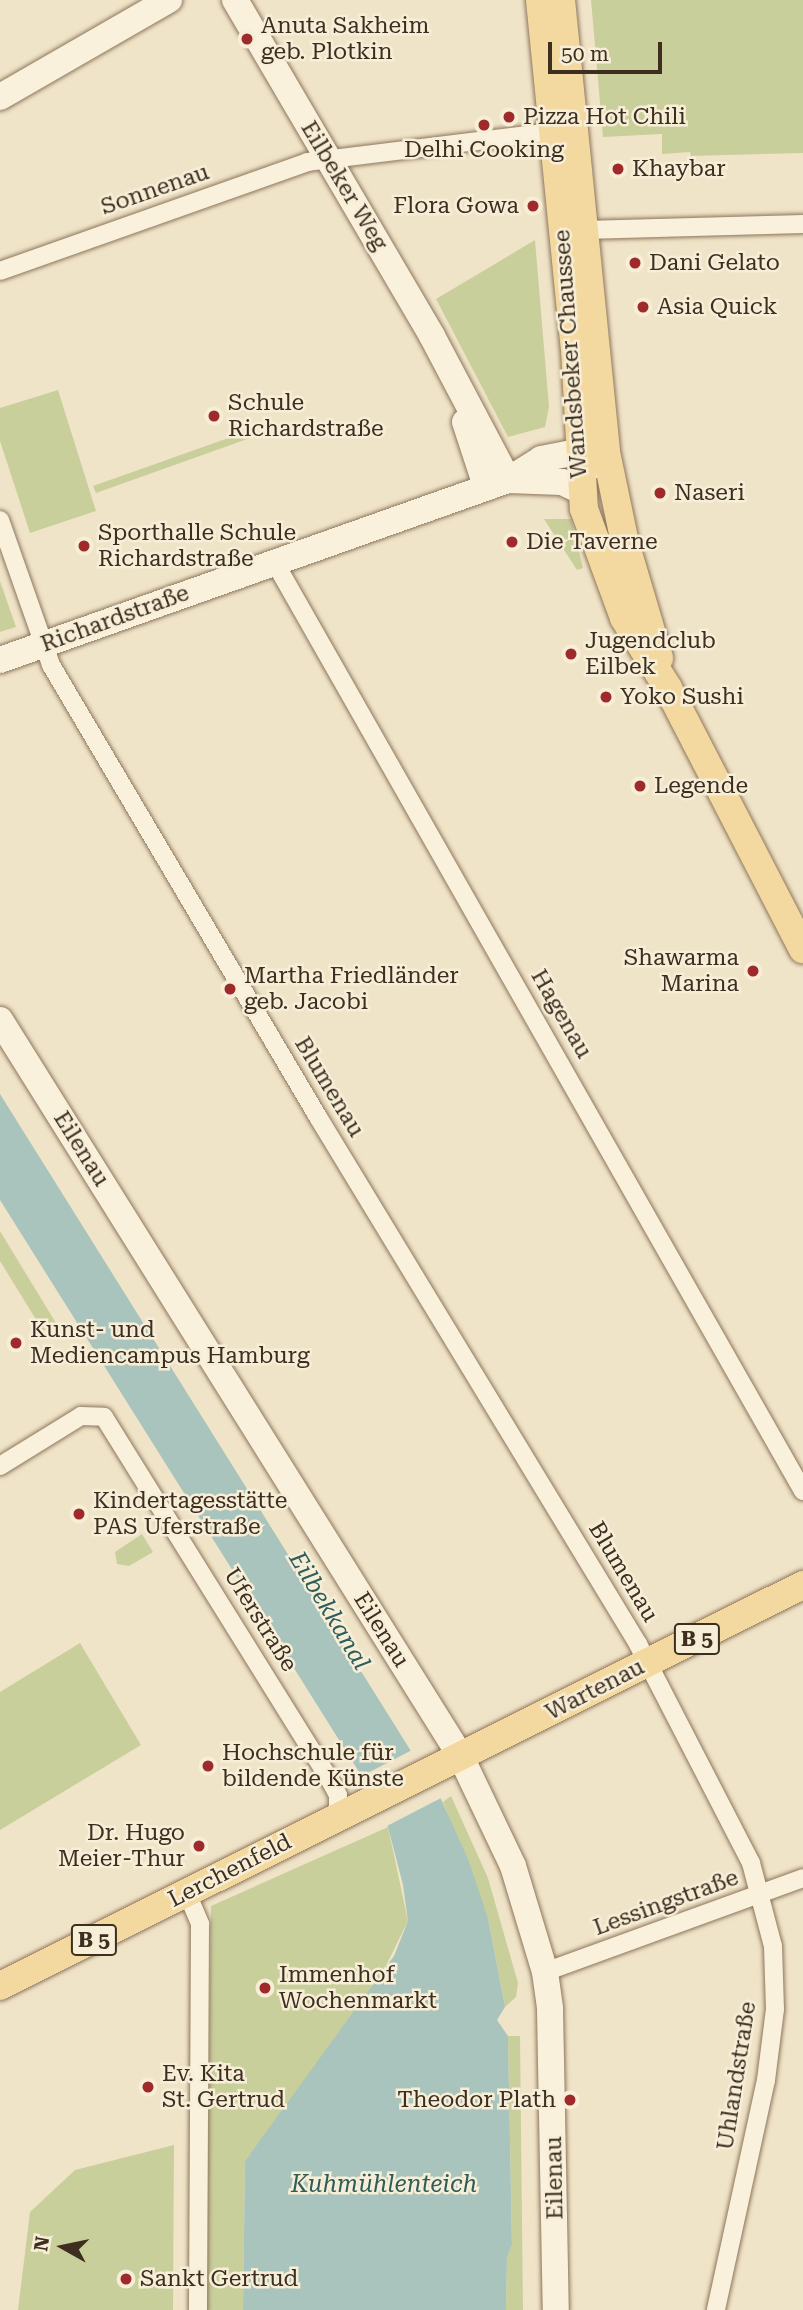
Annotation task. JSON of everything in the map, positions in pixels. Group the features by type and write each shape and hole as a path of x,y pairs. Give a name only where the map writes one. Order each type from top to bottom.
{"main road":[{"name":"Wandsbeker Chaussee","path":"540,0 575,350 581,491 598,555 624,618 668,688 803,949"},
{"name":"Wandsbeker Chaussee","path":"561,0 614,495 668,688"},
{"name":"Wartenau","path":"461,1757 803,1586"},
{"name":"Lerchenfeld","path":"0,1986 461,1757"}],"street":[{"path":"0,97 169,0"},
{"name":"Eilbeker Weg","path":"235,0 452,373 497,483"},
{"name":"Sonnenau","path":"0,271 327,158 553,132"},
{"path":"584,230 803,224"},
{"path":"578,452 593,460 614,495"},
{"name":"Richardstraße","path":"0,660 497,483 541,459 578,452"},
{"name":"Richardstraße","path":"497,483 562,482 581,491"},
{"name":"Blumenau","path":"0,520 43,645 318,1117 638,1644 645,1665"},
{"name":"Hagenau","path":"274,561 803,1491"},
{"name":"Eilenau","path":"0,1020 461,1757 513,1866 545,1972 551,2009 556,2310"},
{"name":"Uferstraße","path":"0,1466 81,1416 104,1417 331,1781 338,1795 338,1817"},
{"name":"Uhlandstraße","path":"645,1665 731,1818 760,1894 773,1946 775,2009 766,2080 716,2310"},
{"name":"Lessingstraße","path":"545,1972 803,1878"},
{"path":"187,1893 200,1924 198,2310"}],"green space":[{"path":"591,0 803,0 803,153 691,156 690,152 662,154 662,134 603,137"},
{"path":"535,240 549,407 545,427 508,437 436,299"},
{"path":"58,390 96,511 30,533 0,441 0,408"},
{"path":"251,430 253,437 96,493 93,486"},
{"path":"544,519 571,519 583,568 577,570"},
{"path":"0,581 16,627 0,632"},
{"path":"0,1231 56,1323 43,1331 0,1261"},
{"path":"142,1534 153,1552 129,1566 117,1564 115,1552"},
{"path":"80,1643 141,1745 0,1830 0,1692"},
{"path":"451,1796 488,1878 518,1983 516,1997 505,2007 488,1918 443,1802"},
{"path":"388,1827 408,1921 375,1988 245,2161 243,2310 206,2310 211,1906"},
{"path":"508,2036 520,2036 523,2310 506,2310 507,2258 512,2245"},
{"path":"174,2145 173,2310 18,2310 30,2212 75,2170"}],"water":[{"name":"Kuhmühlenteich","path":"0,1094 441,1799 468,1859 488,1918 505,2007 497,2020 508,2036 512,2245 507,2258 506,2310 243,2310 245,2161 394,1956 408,1921 403,1885 388,1827 361,1775 0,1200"}],"pier":[{"path":"414,1749 443,1797 385,1827 360,1777"}],"place":[{"name":"Anuta Sakheim geb. Plotkin","path":"247,39"},
{"name":"Pizza Hot Chili","path":"509,117"},
{"name":"Delhi Cooking","path":"484,125"},
{"name":"Khaybar","path":"618,169"},
{"name":"Flora Gowa","path":"533,206"},
{"name":"Dani Gelato","path":"635,263"},
{"name":"Asia Quick","path":"643,307"},
{"name":"Schule Richardstraße","path":"214,416"},
{"name":"Naseri","path":"660,493"},
{"name":"Die Taverne","path":"512,542"},
{"name":"Sporthalle Schule Richardstraße","path":"84,546"},
{"name":"Jugendclub Eilbek","path":"571,654"},
{"name":"Yoko Sushi","path":"606,697"},
{"name":"Legende","path":"640,786"},
{"name":"Shawarma Marina","path":"753,971"},
{"name":"Martha Friedländer geb. Jacobi","path":"230,989"},
{"name":"Kunst- und Mediencampus Hamburg","path":"16,1343"},
{"name":"Kindertagesstätte PAS Uferstraße","path":"79,1514"},
{"name":"Hochschule für bildende Künste","path":"208,1766"},
{"name":"Dr. Hugo Meier-Thur","path":"199,1846"},
{"name":"Immenhof Wochenmarkt","path":"265,1988"},
{"name":"Ev. Kita St. Gertrud","path":"148,2087"},
{"name":"Theodor Plath","path":"570,2100"},
{"name":"Sankt Gertrud","path":"126,2279"}],"water label":[{"name":"Eilbekkanal","path":"329,1611"}]}
